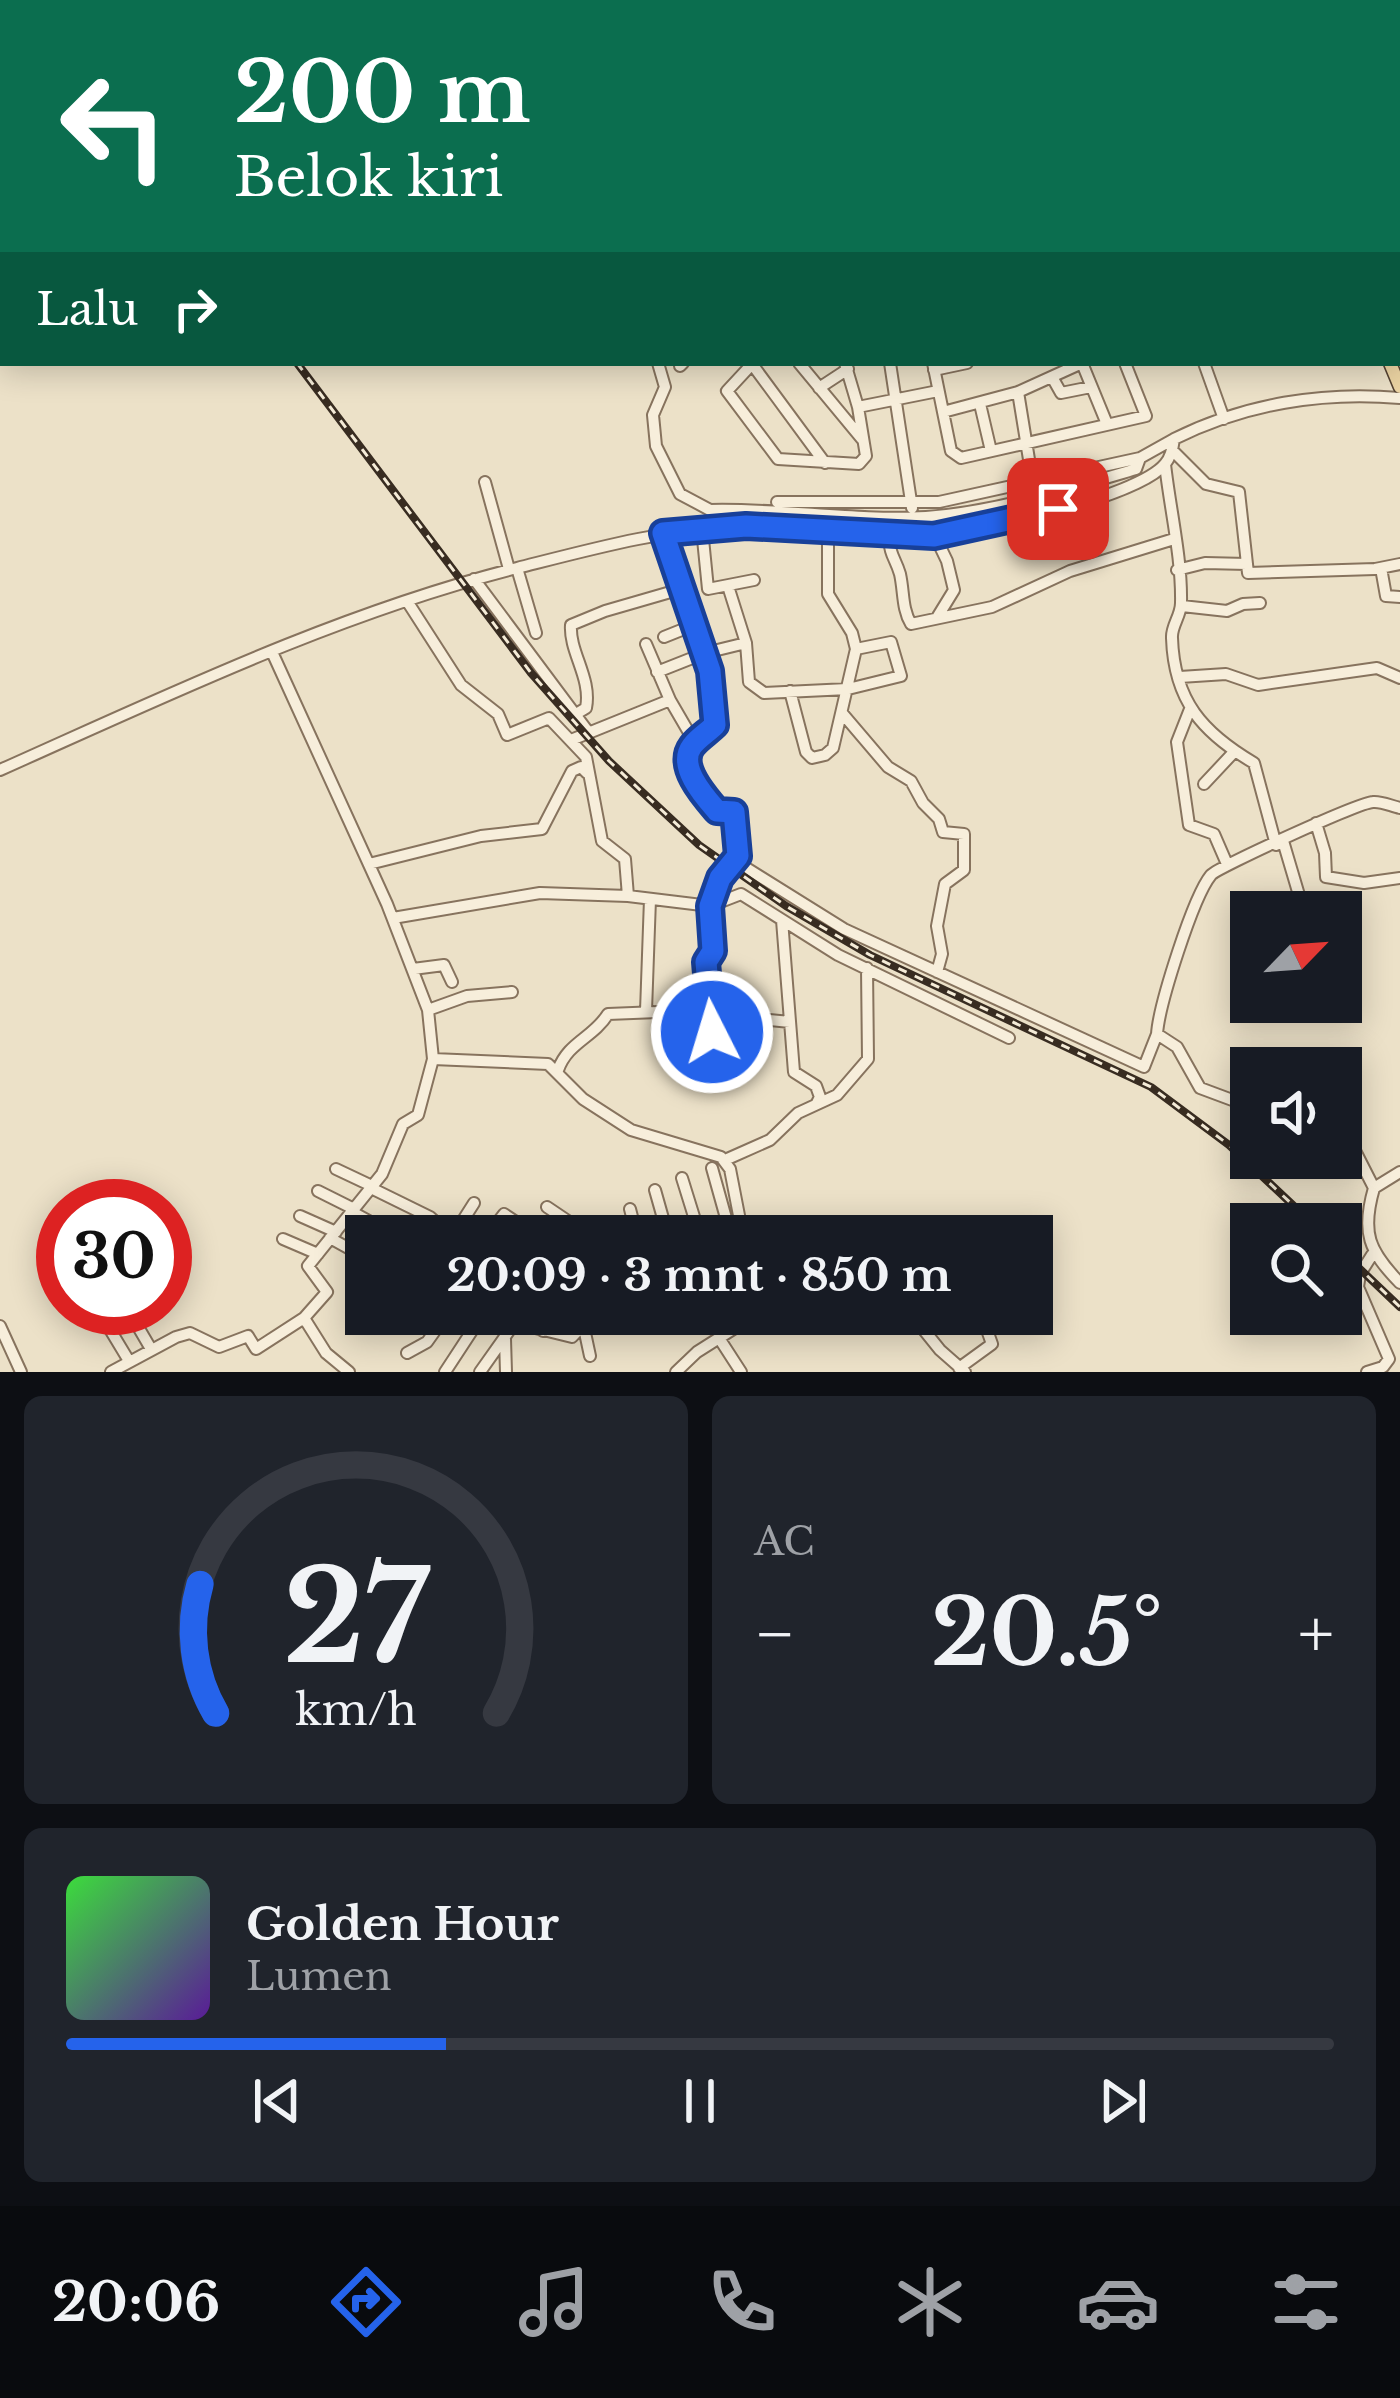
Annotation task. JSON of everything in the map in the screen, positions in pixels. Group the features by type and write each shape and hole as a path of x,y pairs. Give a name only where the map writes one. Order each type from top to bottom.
{"street":[{"path":"659,366 664,387 653,415 653,431 680,494 710,510 939,502 1165,464"},
{"path":"750,366 727,388 728,395 778,459 863,462 858,407 846,366 819,388"},
{"path":"753,366 825,463"},
{"path":"801,366 863,441"},
{"path":"891,366 912,502 908,536"},
{"path":"934,366 951,452 957,458 1146,416 1126,366"},
{"path":"943,412 1018,392 1076,366"},
{"path":"1083,366 1107,424"},
{"path":"1205,366 1224,419"},
{"path":"1052,377 1061,393 1090,387"},
{"path":"858,407 938,391"},
{"path":"1018,392 1033,484"},
{"path":"0,770 272,652 406,601 571,551 663,533 746,526 934,536 1058,509 1224,419 1286,401 1400,398"},
{"path":"980,404 991,451"},
{"path":"1173,444 1165,464 1182,606 1172,638 1180,677 1190,709 1234,752 1254,763 1297,891"},
{"path":"1173,444 1206,484 1239,492 1248,573 1400,564"},
{"path":"772,506 910,517 1032,499 1137,467"},
{"path":"484,482 536,632"},
{"path":"702,529 707,589 754,580"},
{"path":"790,691 806,752 820,758 832,748 856,649 852,633 828,594 828,532"},
{"path":"663,533 705,653 715,725 687,756 699,789 717,811 736,815 735,862 720,878 710,906 713,951 706,962 712,1032 750,1018 790,1022"},
{"path":"889,536 890,558 900,574 908,622 914,623"},
{"path":"934,536 947,560 954,590 938,616"},
{"path":"856,649 888,641 914,623 992,607 1070,571 1174,539"},
{"path":"1177,570 1205,563 1247,564"},
{"path":"1381,568 1386,596 1400,597"},
{"path":"474,579 589,733"},
{"path":"728,586 746,643 749,682 764,693 848,688 901,676 895,649 888,641"},
{"path":"576,714 586,708 588,696 571,625 681,589"},
{"path":"406,601 461,685 498,714 506,735 549,718 586,757 601,838 626,863 628,896"},
{"path":"1182,606 1227,610 1260,603"},
{"path":"664,637 694,625"},
{"path":"657,672 746,643"},
{"path":"646,644 695,742"},
{"path":"111,1372 190,1333 219,1347 248,1336 256,1349 304,1318 327,1292 308,1268 382,1174 403,1124 418,1115 433,1059 428,1010 393,918 272,652"},
{"path":"1180,677 1226,674 1258,685 1376,668 1400,678"},
{"path":"571,740 670,700"},
{"path":"1190,709 1177,742 1189,825 1214,834 1227,864"},
{"path":"842,713 888,767 914,784 944,832 964,834 964,870 945,884 937,926 942,954 937,972"},
{"path":"1204,784 1234,752"},
{"path":"369,864 481,836 542,829 572,771 583,767 589,776"},
{"path":"735,862 844,929 1144,1067 1166,990 1202,889 1212,874 1316,823 1373,802 1400,808"},
{"path":"1316,823 1326,877 1364,883 1400,878"},
{"path":"393,918 523,894 566,892 710,906 741,894 867,968 1009,1038"},
{"path":"646,1011 650,898"},
{"path":"782,920 794,1072 816,1086 817,1103"},
{"path":"413,969 444,965 452,982"},
{"path":"725,1160 770,1140 793,1117 837,1095 868,1059 867,968"},
{"path":"428,1010 467,996 512,992"},
{"path":"558,1070 569,1048 597,1032 608,1014 708,1010"},
{"path":"1157,1034 1177,1046 1200,1088 1230,1099"},
{"path":"433,1059 548,1064 583,1100 616,1122 725,1160 739,1215"},
{"path":"1362,1164 1374,1187 1369,1216 1372,1255 1358,1287 1389,1359 1383,1367 1367,1372"},
{"path":"712,1168 724,1215"},
{"path":"336,1169 426,1215"},
{"path":"1374,1187 1400,1172"},
{"path":"682,1178 693,1215"},
{"path":"655,1190 662,1215"},
{"path":"318,1191 361,1215"},
{"path":"466,1215 474,1203"},
{"path":"431,1215 439,1204"},
{"path":"547,1207 557,1215"},
{"path":"630,1209 632,1215"},
{"path":"300,1216 345,1243"},
{"path":"283,1239 318,1254"},
{"path":"1372,1255 1398,1278"},
{"path":"304,1318 326,1353 349,1372"},
{"path":"0,1326 21,1372"},
{"path":"114,1335 129,1360"},
{"path":"143,1335 151,1349"},
{"path":"407,1353 433,1335"},
{"path":"445,1372 471,1335"},
{"path":"480,1372 506,1335"},
{"path":"506,1372 512,1335"},
{"path":"586,1335 590,1355"},
{"path":"676,1372 724,1335"},
{"path":"933,1335 962,1370 992,1345 989,1335"},
{"path":"719,1338 741,1372"}],"railway":[{"path":"299,366 531,673 609,761 699,845 786,906 870,955 1151,1087 1229,1145 1291,1203"},
{"path":"1362,1271 1400,1307"}],"route":[{"path":"712,1032 706,962 713,951 710,906 720,878 738,856 739,837 736,815 717,811 699,789 687,756 715,725 710,671 663,533 746,526 934,536 1058,509"}]}
